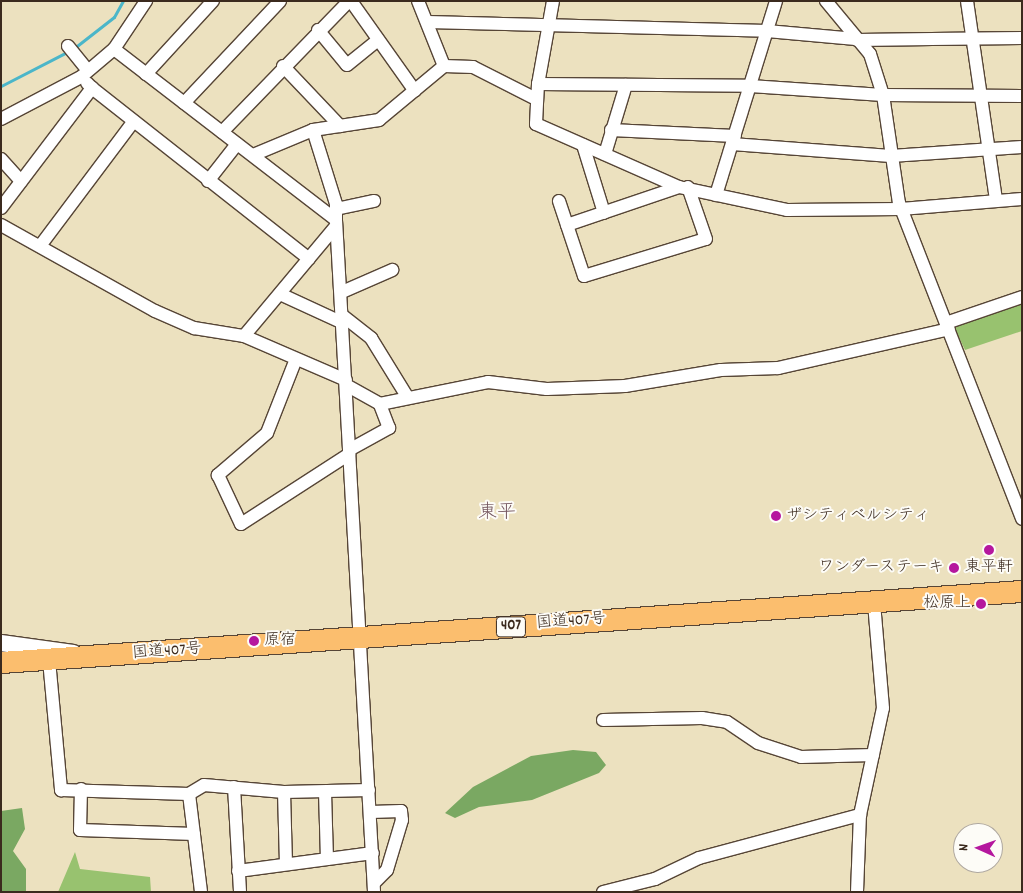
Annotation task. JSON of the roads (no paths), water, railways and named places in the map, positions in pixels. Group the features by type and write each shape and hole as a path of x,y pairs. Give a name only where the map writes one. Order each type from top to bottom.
{"highway":[{"name":"国道407号","path":"1,662 79,659 1022,591"}],"street":[{"path":"1,119 83,72 114,49 146,1"},
{"path":"146,74 213,1"},
{"path":"184,103 280,1"},
{"path":"222,132 318,30 350,1 415,91"},
{"path":"418,1 444,66"},
{"path":"553,1 538,84 536,124 583,145 684,187 787,210 901,209 1022,199"},
{"path":"716,195 776,1"},
{"path":"826,1 870,54 883,95 891,156 901,209 1022,518"},
{"path":"967,1 996,200"},
{"path":"428,22 767,31 856,39 1022,38"},
{"path":"318,30 347,65 378,40"},
{"path":"68,46 92,88 308,259"},
{"path":"114,49 336,218"},
{"path":"283,66 340,126"},
{"path":"253,155 313,130 379,120 444,66 473,67 536,99"},
{"path":"538,84 750,86 883,95 1022,96"},
{"path":"605,154 626,85"},
{"path":"1,208 92,88"},
{"path":"40,246 134,121"},
{"path":"313,130 336,218 342,292 349,452 374,888"},
{"path":"612,130 891,156 1022,147"},
{"path":"208,181 237,144"},
{"path":"583,145 604,213"},
{"path":"1,159 21,181"},
{"path":"567,225 684,187"},
{"path":"559,201 584,276 706,239 684,187"},
{"path":"244,336 308,259 336,218 374,201"},
{"path":"1,225 155,311 194,328 244,336 296,359 346,383 380,404 389,428 349,452 241,524 218,475 267,433 296,359"},
{"path":"342,292 392,270"},
{"path":"280,294 343,319 371,338 408,398"},
{"path":"380,404 488,382 585,389 721,370 778,368 948,326 1022,297"},
{"path":"857,892 860,815 883,708 874,602"},
{"path":"1,643 70,651 79,659"},
{"path":"49,660 58,782 61,790 81,789 190,794 204,785 284,792 369,790"},
{"path":"603,720 702,718 727,722 758,742 801,756 873,756"},
{"path":"234,787 240,892"},
{"path":"81,789 80,830 194,834"},
{"path":"284,792 286,864"},
{"path":"325,792 327,859"},
{"path":"190,794 201,892"},
{"path":"371,812 401,811 402,820 387,870 374,888"},
{"path":"603,892 656,879 699,858 860,815"},
{"path":"238,871 373,853"}],"waterway":[{"path":"73,49 114,17 123,1"},
{"path":"1,86 67,52"}],"place":[{"name":"ザシティベルシティ","path":"776,516"},
{"name":"東平軒","path":"989,550"},
{"name":"ワンダーステーキ","path":"954,568"},
{"name":"松原上","path":"981,604"},
{"name":"原宿","path":"254,641"}],"district":[{"name":"東平","path":"497,514"}]}
